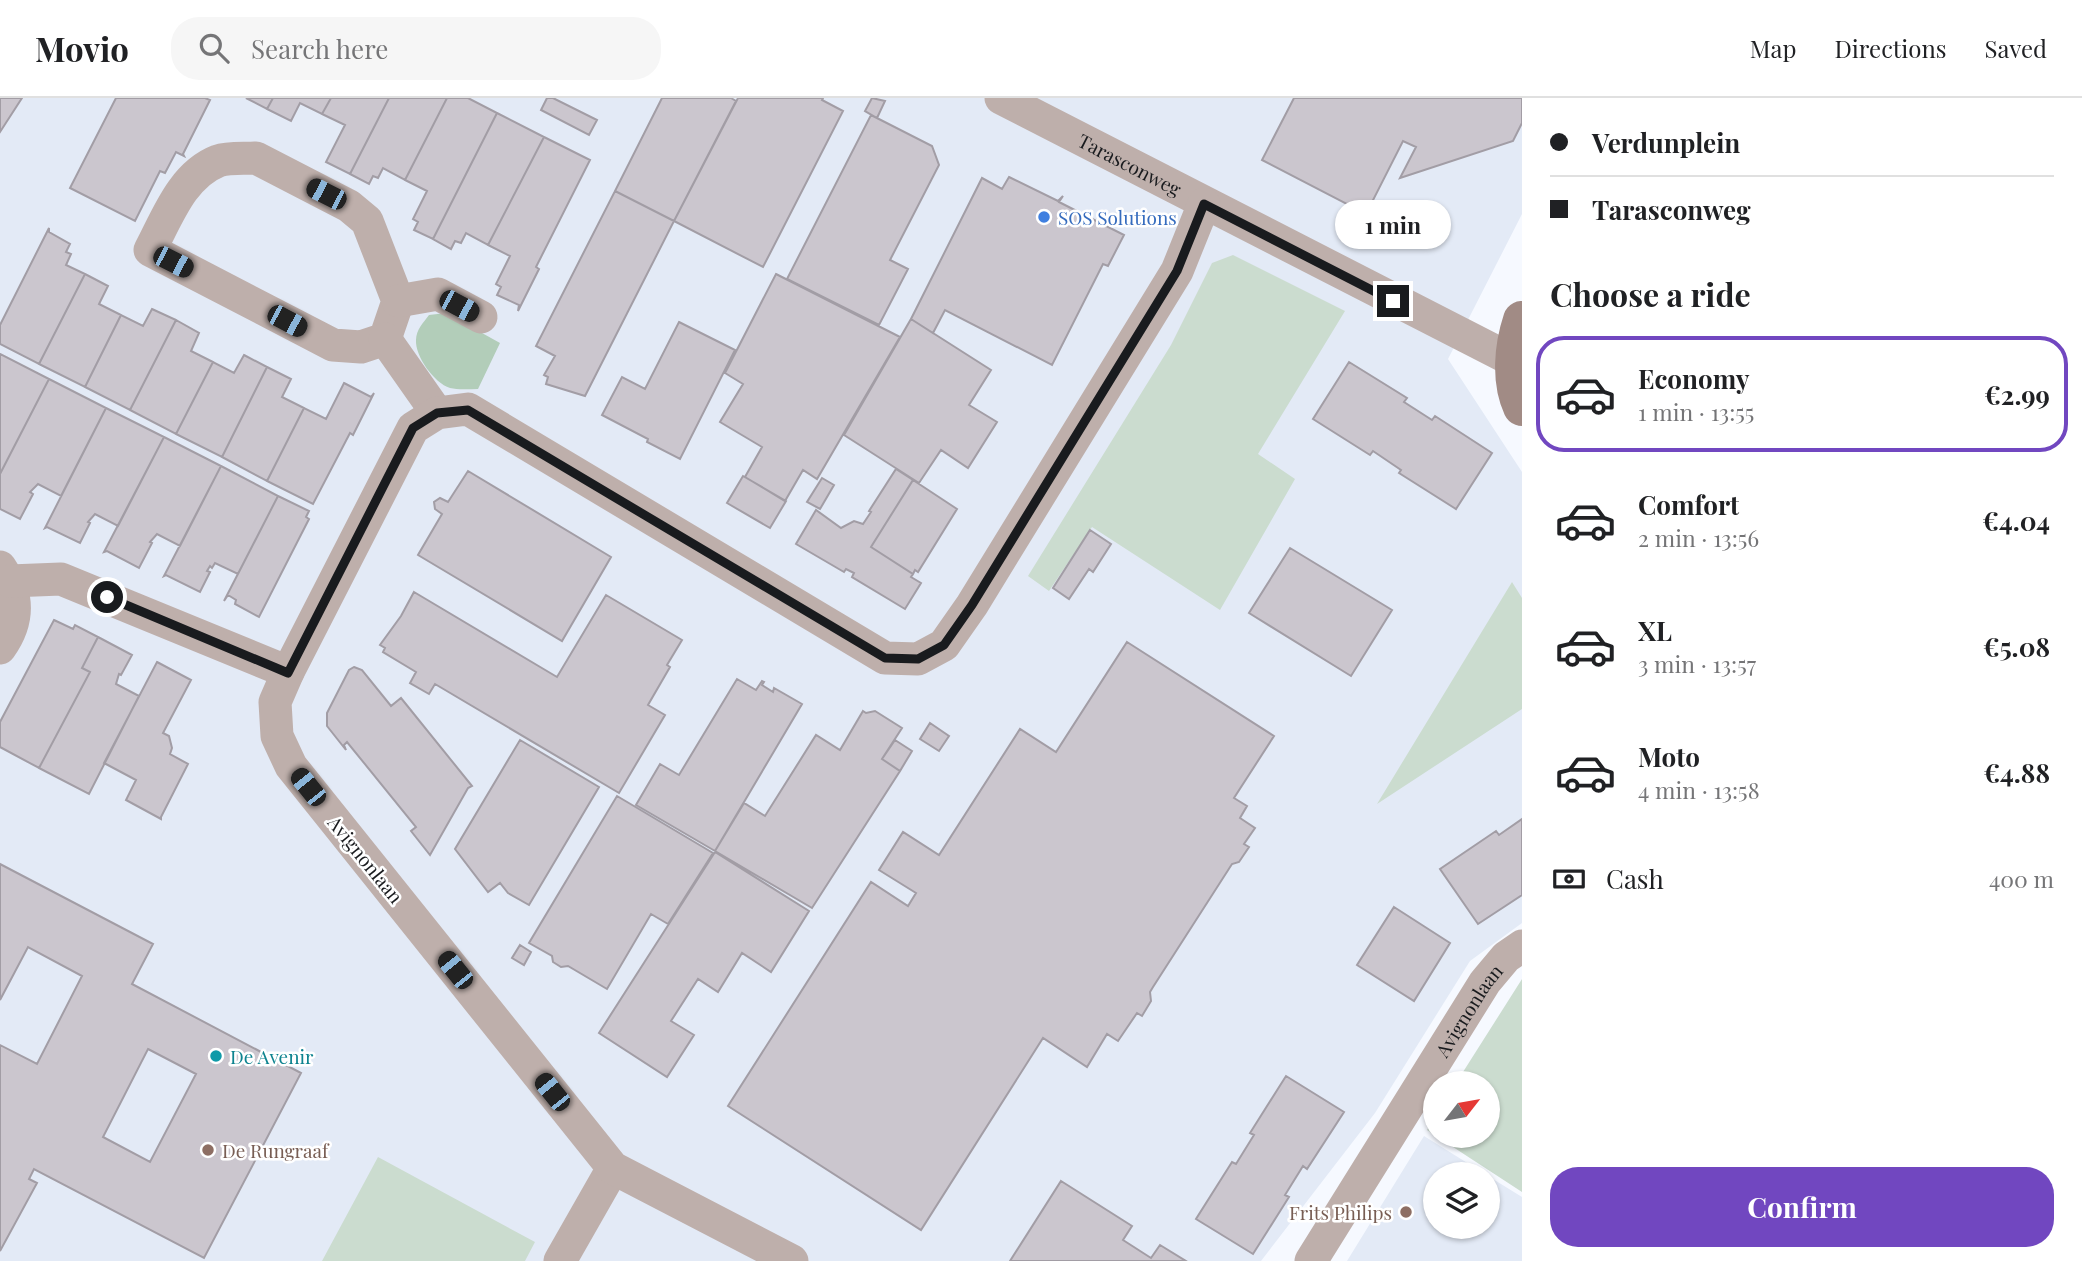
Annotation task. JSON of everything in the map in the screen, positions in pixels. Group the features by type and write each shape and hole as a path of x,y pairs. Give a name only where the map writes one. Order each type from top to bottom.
{"street":[{"name":"Tarasconweg","path":"1001,98 1518,364"},
{"path":"256,158 349,206 368,221 398,301 385,339 361,347 333,345 150,250 181,193 195,175 220,160 256,158"},
{"path":"385,339 437,413 468,410 885,658 918,659 944,645 972,605 1177,271 1204,204"},
{"path":"398,301 438,294 481,317"},
{"path":"1522,320 1517,333 1517,397 1522,407"},
{"name":"Avignonlaan","path":"437,413 413,428 288,673 275,702 277,736 291,766 613,1168 792,1261"},
{"path":"0,648 14,618 14,596 5,574 61,579 288,673"},
{"name":"Avignonlaan","path":"1311,1261 1485,982 1506,957 1522,946"},
{"path":"560,1261 613,1168"}],"shaded area":[{"path":"0,98 1522,98 1522,214 1448,359 1522,472 1522,923 1470,961 1375,1113 1261,1261 0,1261"},
{"name":"Frits Philips","path":"1423,1138 1423,1148 1443,1148 1466,1162 1423,1162 1423,1239 1500,1239 1500,1183 1522,1197 1522,1261 1347,1261"}],"green space":[{"path":"1233,255 1345,311 1258,454 1295,479 1220,610 1092,527 1049,591 1028,576 1171,345 1212,263"},
{"path":"446,313 500,343 478,389 456,389 444,385 432,375 419,354 416,340 420,327 429,315"},
{"path":"1512,582 1522,598 1522,709 1377,804"},
{"path":"1522,979 1522,1192 1500,1178 1500,1162 1476,1162 1454,1148 1500,1148 1500,1071 1464,1071"},
{"path":"378,1157 535,1242 525,1261 322,1261"}],"building":[{"path":"0,98 22,98 0,132"},
{"path":"116,98 210,100 184,156 176,152 165,173 160,171 135,221 70,188"},
{"path":"246,98 273,98 267,109"},
{"path":"273,98 331,98 322,114 300,103 291,121 267,109"},
{"path":"331,98 389,98 350,174 326,162 345,125 322,114"},
{"path":"389,98 447,98 405,180 383,168 378,178 373,176 369,184 350,174"},
{"path":"447,98 468,98 497,113 433,239 414,230 418,222 413,219 427,191 405,180"},
{"path":"547,98 553,98 597,120 589,135 541,110"},
{"path":"662,98 731,98 736,101 674,221 615,191"},
{"path":"738,98 823,98 822,100 843,111 763,267 674,221"},
{"path":"872,98 885,101 877,118 865,111"},
{"path":"1294,98 1522,98 1522,123 1513,141 1400,178 1416,147 1403,141 1366,214 1262,160"},
{"path":"497,113 544,137 488,245 466,233 461,243 455,241 451,249 433,239"},
{"path":"871,115 932,146 939,165 890,260 908,269 879,325 787,279"},
{"path":"544,137 590,160 536,267 539,269 518,311 519,305 497,295 501,287 496,284 510,256 488,245"},
{"path":"1009,177 1058,201 1063,196 1059,202 1124,235 1108,266 1103,264 1052,365 945,310 933,333 911,319 982,178 1002,189"},
{"path":"615,191 674,221 585,396 546,384 548,377 544,375 555,356 536,346"},
{"path":"49,228 49,232 70,244 66,252 71,254 66,265 85,274 39,364 0,344 0,325"},
{"path":"85,274 108,286 99,304 121,315 85,387 39,364"},
{"path":"776,274 900,337 817,479 803,470 785,501 745,477 762,447 720,422 743,384 725,373"},
{"path":"152,309 176,320 130,410 85,387 121,315 143,326"},
{"path":"911,319 991,370 969,405 997,422 968,468 941,450 919,483 844,435"},
{"path":"176,320 199,333 191,351 213,362 176,434 130,410"},
{"path":"679,322 735,350 680,459 602,415 622,377 645,389"},
{"path":"0,354 49,379 1,472 0,471"},
{"path":"244,355 267,367 222,457 176,434 213,362 234,373"},
{"path":"1349,362 1407,398 1404,402 1432,420 1435,416 1492,453 1456,509 1399,473 1401,470 1373,451 1370,455 1313,419"},
{"path":"267,367 291,379 282,397 304,408 267,481 222,457"},
{"path":"49,379 106,408 61,496 38,484 30,492 33,494 20,519 0,509 0,474"},
{"path":"344,383 371,397 374,393 313,504 267,481 304,408 326,419"},
{"path":"106,408 164,437 118,526 95,514 88,522 90,523 80,543 45,528"},
{"path":"164,437 221,466 180,546 157,534 150,542 152,543 139,568 107,551 104,552"},
{"path":"221,466 278,496 238,574 215,563 207,571 210,572 200,592 164,576"},
{"path":"896,469 913,480 871,547 913,574 911,577 921,583 905,609 852,577 854,573 846,569 844,572 796,544 816,510 841,528 854,521 863,524"},
{"path":"468,471 611,557 562,641 418,555 442,514 435,509 434,502 440,498 448,502"},
{"path":"743,476 786,501 770,528 727,503"},
{"path":"822,478 834,485 820,509 807,502"},
{"path":"913,480 957,509 918,572 915,570 913,574 871,547"},
{"path":"278,496 309,511 306,517 309,519 259,617 235,604 236,600 228,595 224,601"},
{"path":"1090,530 1111,544 1093,572 1089,569 1069,599 1053,588"},
{"path":"1290,548 1392,610 1351,676 1249,613"},
{"path":"414,592 557,677 606,595 682,640 648,705 665,715 619,793 435,684 429,694 410,683 416,672 383,652 385,648 380,645"},
{"path":"54,620 73,629 75,625 98,637 82,668 90,672 39,768 0,747 0,722"},
{"path":"98,637 132,655 121,675 119,674 116,684 139,696 89,794 39,768 90,672 82,668"},
{"path":"1127,642 1274,736 1234,798 1247,806 1240,818 1255,828 1244,844 1249,847 1239,862 1232,864 1153,987 1150,992 1151,1001 1142,1016 1137,1013 1118,1041 1107,1034 1087,1067 1043,1038 921,1230 728,1106 871,882 908,906 916,893 879,870 903,832 939,855 1020,729 1056,752"},
{"path":"157,662 191,680 163,733 169,736 172,748 170,754 188,764 161,819 126,800 136,780 104,763"},
{"path":"354,667 362,670 391,706 401,698 472,786 468,788 430,855 411,831 416,827 347,742 344,745 346,750 327,726 327,713 349,670"},
{"path":"737,679 756,690 762,681 762,685 773,692 774,688 802,704 715,851 636,805 660,764 679,775"},
{"path":"863,711 875,711 902,728 882,759 900,771 812,908 715,851 744,803 765,816 816,735 840,750"},
{"path":"930,723 949,736 939,751 920,739"},
{"path":"520,740 599,787 529,905 508,893 500,883 488,892 455,849"},
{"path":"895,740 912,751 900,771 882,759"},
{"path":"617,796 713,853 668,924 651,914 607,989 568,966 561,967 553,962 552,956 529,943"},
{"path":"1522,819 1522,895 1478,924 1440,869 1496,831 1499,835"},
{"path":"715,852 809,911 771,972 742,953 718,992 698,979 671,1021 694,1035 667,1077 599,1033"},
{"name":"De Avenir","path":"0,864 153,944 132,984 301,1073 204,1258 34,1169 29,1179 37,1183 0,1251 0,1045 37,1064 82,976 28,947 0,1000","holes":["148,1049 196,1074 150,1162 103,1137"]},
{"path":"1394,907 1450,943 1414,1001 1357,965"},
{"path":"520,945 531,952 524,965 512,958"},
{"path":"1286,1076 1344,1112 1307,1169 1303,1166 1285,1195 1289,1197 1253,1254 1196,1219 1232,1162 1236,1164 1254,1135 1250,1133"},
{"path":"1061,1181 1132,1226 1123,1240 1151,1258 1160,1245 1186,1261 1010,1261"}],"place":[{"name":"SOS Solutions","path":"1044,217"},
{"name":"De Avenir","path":"216,1056"},
{"name":"De Rungraaf","path":"208,1150"},
{"name":"Frits Philips","path":"1406,1212"}],"route":[{"path":"107,597 288,673 413,428 437,413 468,410 885,658 918,659 944,645 972,605 1177,271 1204,204 1393,301"}]}
